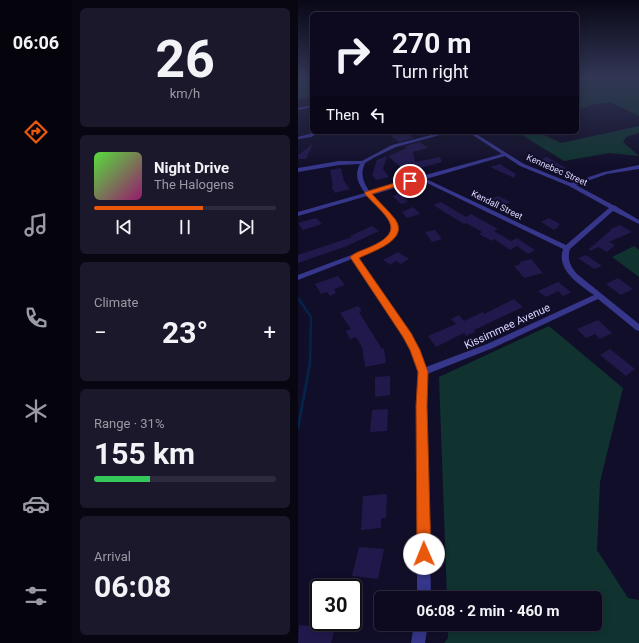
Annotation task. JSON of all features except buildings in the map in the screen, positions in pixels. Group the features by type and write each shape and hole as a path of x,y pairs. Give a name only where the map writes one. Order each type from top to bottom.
{"street":[{"path":"298,138 314,134"},
{"path":"298,170 339,163 363,162 380,151 394,145 441,134"},
{"name":"Kennebec Street","path":"473,134 504,155 532,170 571,185 614,207 639,222"},
{"path":"298,214 504,155"},
{"path":"298,278 354,257 386,242 394,234 395,229 392,221 368,193 360,181 359,175 363,162"},
{"path":"571,185 606,173 639,167"},
{"name":"Kendall Street","path":"420,178 567,248"},
{"path":"614,207 567,248 564,256 565,266 574,276 639,328"},
{"path":"354,257 407,335 415,350 423,372 424,591"},
{"name":"Kissimmee Avenue","path":"423,372 459,360 515,336 599,296"},
{"path":"418,643 420,631"}],"green space":[{"path":"579,107 586,107 579,110"},
{"path":"620,107 639,107 639,116"},
{"path":"639,126 639,133 626,137 623,142 639,156 609,153 564,161 520,134 542,134 561,143"},
{"path":"634,246 639,250 639,277 612,257"},
{"path":"549,326 623,388 600,482 597,550 628,598 639,600 639,643 444,643 448,638 448,631 602,631 602,591 447,591 439,377"}],"waterway":[{"path":"298,298 311,317 310,364"},
{"path":"298,428 310,363"}],"route":[{"path":"410,181 368,193 392,221 395,229 394,234 380,246 354,257 407,335 415,350 423,372 424,554"}]}
